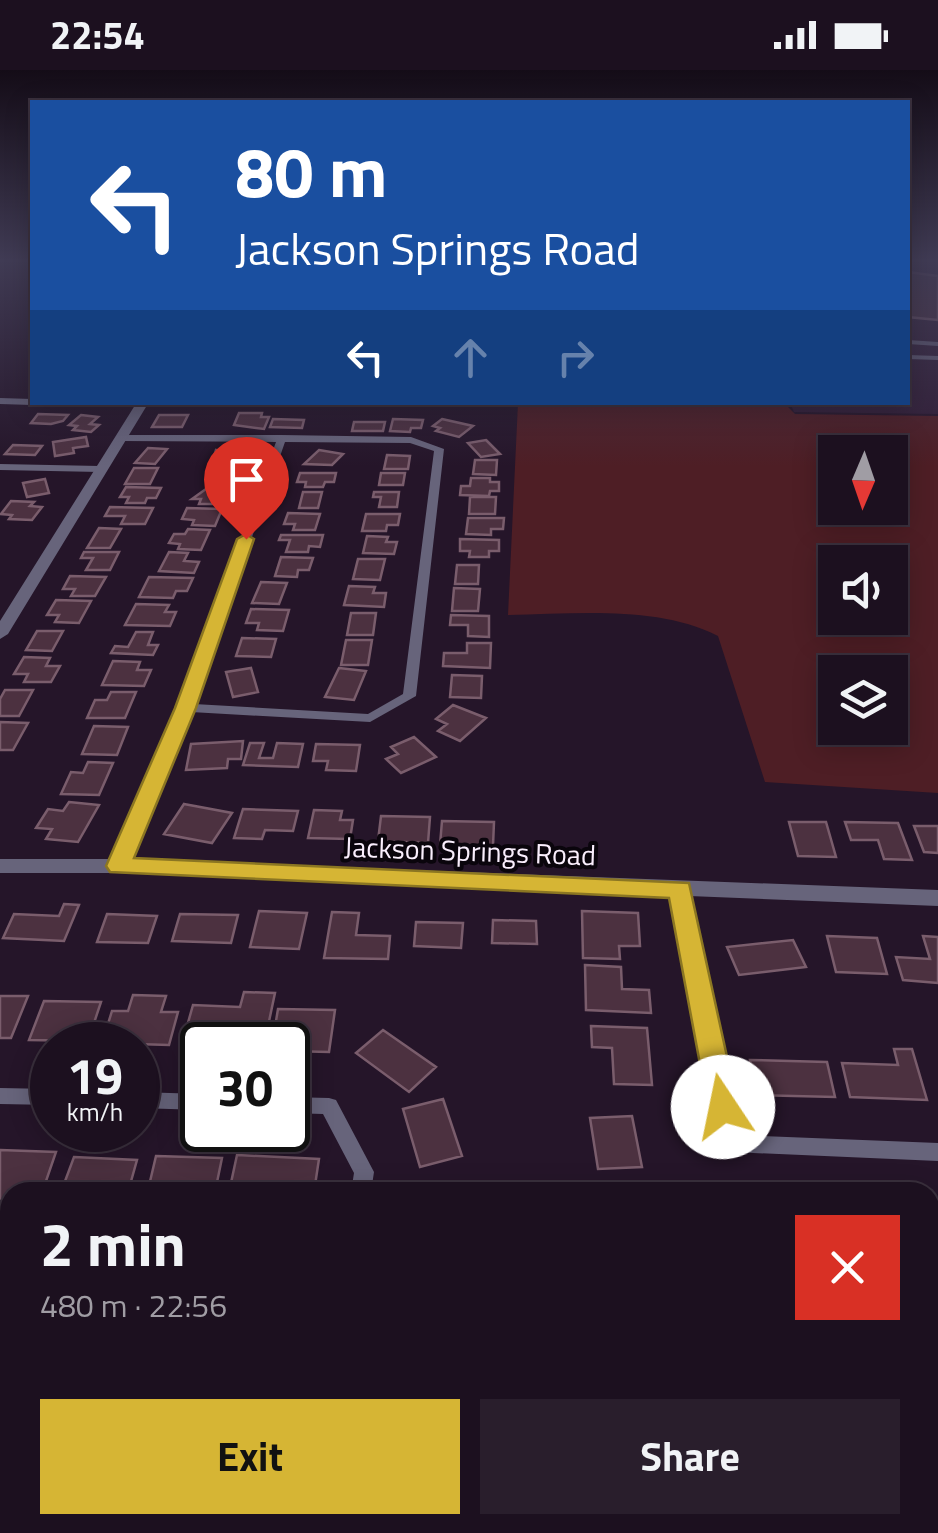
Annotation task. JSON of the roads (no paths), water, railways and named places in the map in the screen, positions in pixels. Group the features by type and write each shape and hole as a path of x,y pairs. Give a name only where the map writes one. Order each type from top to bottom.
{"street":[{"path":"0,402 30,402"},
{"path":"0,634 141,405"},
{"path":"121,438 412,440 439,449 409,696 370,718 186,708"},
{"path":"118,866 186,708 282,438"},
{"path":"0,467 100,470"},
{"name":"Jackson Springs Road","path":"0,866 118,866 938,898"},
{"path":"680,889 730,1143 938,1152"},
{"path":"0,1096 30,1097"},
{"path":"310,1106 329,1106 364,1172 363,1182"}],"lane":[{"path":"910,342 937,343"},
{"path":"910,357 938,358"}]}
